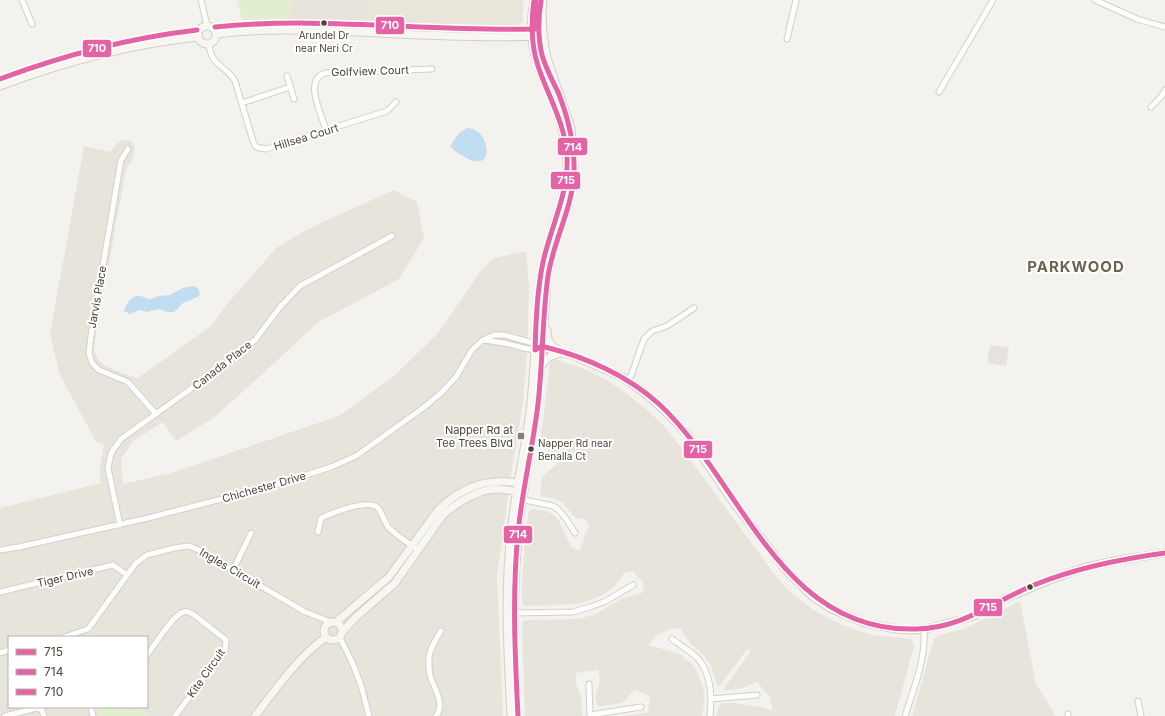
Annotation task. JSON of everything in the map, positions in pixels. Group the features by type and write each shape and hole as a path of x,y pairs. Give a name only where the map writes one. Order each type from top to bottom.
{"main road":[{"path":"511,716 507,581 511,533 520,495 541,367 537,347 543,263 567,181 566,146 550,94 537,64 532,37 534,0"},
{"path":"522,483 537,347 548,265 568,206 574,168 571,128 547,58 542,14 543,0"},
{"path":"207,26 213,28 216,34 215,40 209,44 202,42 198,37 201,28 207,26"},
{"path":"216,34 292,30 532,37 544,36"},
{"path":"0,86 44,70 113,51 166,41 198,37"},
{"path":"545,296 547,304 547,337 553,347 563,352"},
{"path":"537,347 572,355 626,380 646,394 688,435 733,502 786,570 812,596 830,608 864,623 896,629 912,630 951,623 971,617 1010,596 1084,568 1119,560 1165,553"},
{"path":"541,367 548,357 553,354 563,352"},
{"path":"520,495 495,489 468,498 451,508 443,515 415,548 389,577 334,622 325,627 324,634 326,637 332,641 341,634 356,617 395,583 415,548 438,510 446,502 465,489 485,482 522,483"},
{"path":"517,716 515,561 520,495"},
{"path":"334,622 340,624 341,634"},
{"path":"255,716 297,663 313,647 326,637"}],"street":[{"path":"22,0 32,24"},
{"path":"201,0 207,26"},
{"path":"786,39 796,0"},
{"path":"939,92 993,0"},
{"path":"1095,0 1137,19 1165,27"},
{"name":"Hillsea Court","path":"209,44 210,53 213,59 231,74 235,81 253,141 256,147 260,149 266,149 387,111 396,102"},
{"name":"Golfview Court","path":"326,130 314,94 315,82 319,75 325,73 432,69"},
{"path":"287,76 294,99"},
{"path":"242,103 290,87"},
{"path":"1151,107 1161,97 1165,90"},
{"name":"Jarvis Place","path":"128,149 121,160 89,353 92,363 99,370 128,382 156,414"},
{"name":"Canada Place","path":"120,525 108,468 111,454 121,439 228,362 255,340 280,307 300,286 392,236"},
{"path":"626,380 631,376 644,339 652,331 666,326 694,308"},
{"path":"483,340 494,335 504,335 537,347"},
{"path":"483,340 537,347"},
{"name":"Chichester Drive","path":"0,550 120,525 272,486 331,467 356,456 423,408 441,393 456,377 472,350 483,340"},
{"path":"520,495 558,509 575,532"},
{"path":"318,532 321,518 332,513 368,504 377,507 385,524 415,548"},
{"path":"233,570 251,533"},
{"name":"Ingles Circuit","path":"67,636 88,629 136,563 147,555 189,546 201,551 306,612 334,622"},
{"name":"Tiger Drive","path":"0,592 113,565 127,575"},
{"path":"507,613 573,612 606,601 633,586"},
{"name":"Kite Circuit","path":"148,654 175,618 183,612 193,614 226,640 225,650 175,716"},
{"path":"905,716 920,665 925,638 924,629"},
{"path":"436,716 440,706 430,674 428,661 430,650 440,631"},
{"path":"341,634 362,685 369,716"},
{"path":"672,639 692,653 700,662 707,675 711,698 710,716"},
{"path":"589,684 590,715 641,707"},
{"path":"711,698 757,695"},
{"path":"1138,700 1141,716"},
{"path":"5,716 38,708 42,710 44,716"}],"shaded area":[{"path":"291,0 367,0 360,23 287,22"},
{"path":"367,0 523,0 523,21 515,28 360,23"},
{"path":"123,140 132,141 135,148 132,161 126,169 94,350 98,359 104,365 124,374 138,378 211,326 228,303 276,248 325,221 394,190 417,202 424,238 399,279 317,323 212,419 176,441 163,422 133,441 121,459 123,484 171,473 339,416 395,375 439,332 482,269 494,258 526,251 529,287 527,354 523,403 512,467 497,577 503,716 0,716 0,508 101,483 99,472 104,445 96,442 59,373 50,334 84,146 111,152 115,145"},
{"path":"990,345 1009,348 1006,366 987,363"},
{"path":"555,359 582,368 605,379 626,393 664,426 775,575 790,592 815,611 842,625 872,635 911,639 914,646 895,716 716,716 719,706 723,703 735,703 765,708 773,711 770,697 757,682 738,689 723,690 751,651 747,649 720,686 717,686 712,668 706,658 690,643 680,628 668,630 656,636 648,645 680,654 694,666 702,683 704,693 702,716 626,716 648,712 650,696 635,690 622,703 599,706 597,705 595,697 600,680 598,670 576,673 576,684 581,697 582,716 525,716 522,622 527,620 576,619 594,615 623,598 642,593 644,584 633,571 624,573 614,587 601,596 579,604 526,606 522,604 525,539 529,511 533,509 546,511 554,515 559,521 571,547 580,550 589,525 583,518 576,519 563,503 552,498 540,496 542,477 561,460 540,444 550,363"},
{"path":"1020,601 1036,684 1056,716 912,716 934,639 939,635 964,629"}],"green space":[{"path":"237,0 288,0 291,2 287,22 243,23"},
{"path":"98,708 138,708 150,716 99,716"}],"water":[{"path":"467,128 475,130 481,135 485,142 487,150 486,156 482,160 475,161 465,157 450,146 459,133"},
{"path":"192,286 198,288 200,294 198,297 183,303 174,312 158,309 147,312 139,310 130,314 124,311 126,305 134,297 141,296 150,299 170,295 183,288"}],"transit line":[{"name":"715","path":"534,0 532,17 534,50 542,77 560,121 566,144 567,156 565,183 559,209 546,249 539,284 535,350 540,347 545,347 591,362 620,376 659,404 688,436 767,547 796,580 830,606 869,624 916,629 933,628 963,619 1034,585 1050,579 1115,561 1165,553"},
{"name":"710","path":"215,27 295,23 536,29 536,0"},
{"name":"714","path":"518,716 515,647 515,579 518,533 538,404 550,263 570,200 574,174 572,143 568,122 558,92 545,65 542,55 539,28 541,1"},
{"name":"710","path":"0,79 48,62 97,48 172,33 197,30"}],"place":[{"name":"Arundel Dr near Neri Cr","path":"324,23"},
{"name":"Napper Rd at Tee Trees Blvd","path":"521,436"},
{"name":"Napper Rd near Benalla Ct","path":"531,449"}],"district":[{"name":"PARKWOOD","path":"1076,266"}]}
